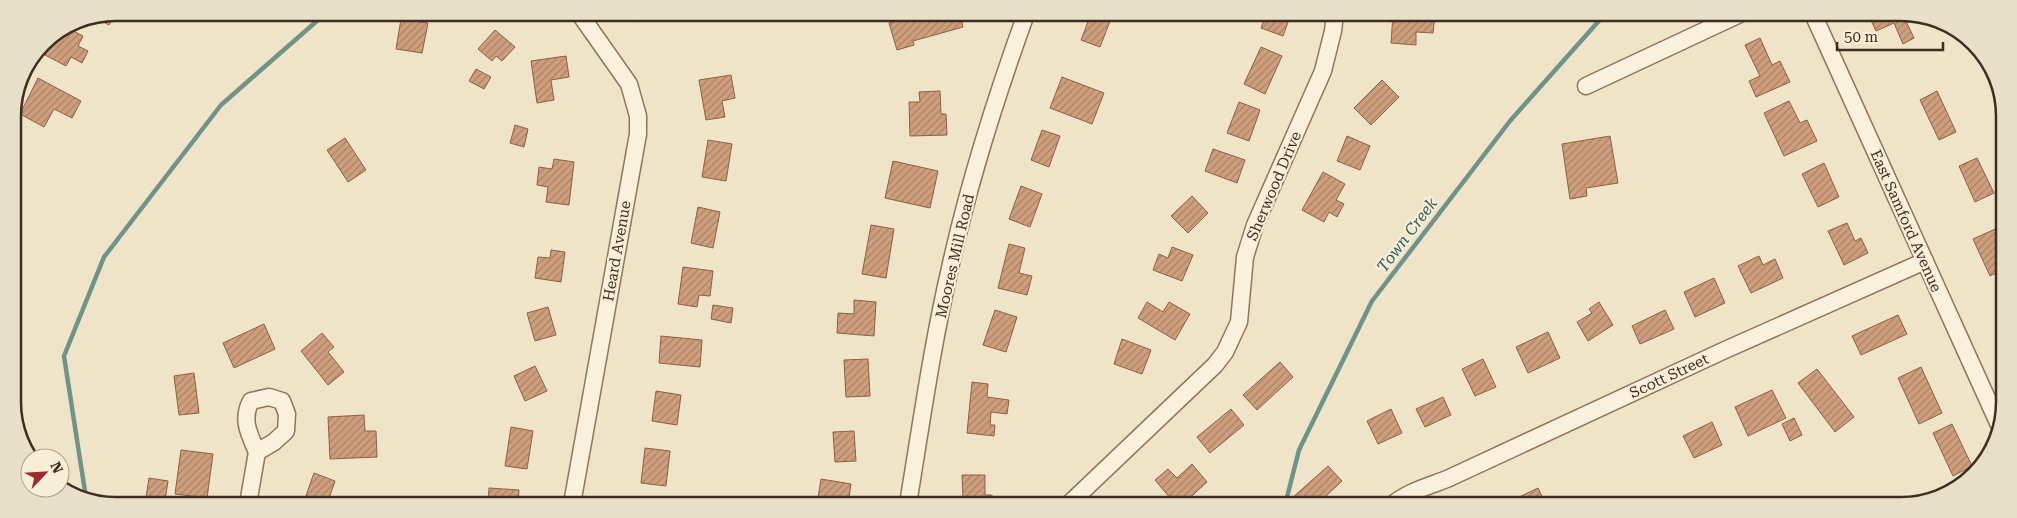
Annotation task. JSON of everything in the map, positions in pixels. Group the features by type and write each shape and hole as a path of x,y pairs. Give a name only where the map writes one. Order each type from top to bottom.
{"street":[{"name":"Heard Avenue","path":"573,497 638,134 638,116 629,84 585,21"},
{"name":"Moores Mill Road","path":"909,497 930,365 950,268 974,173 998,94 1024,21"},
{"name":"Sherwood Drive","path":"1076,497 1214,365 1225,352 1239,322 1245,257 1255,225 1323,71 1334,21"},
{"path":"1586,86 1725,21"},
{"name":"East Samford Avenue","path":"1816,21 1995,415"},
{"name":"Scott Street","path":"1403,497 1447,479 1725,350 1925,261"},
{"path":"249,497 257,452"}],"building":[{"path":"401,21 428,23 422,53 396,49"},
{"path":"896,21 962,21 963,27 913,41 914,45 897,50 889,23"},
{"path":"1088,21 1110,21 1100,47 1081,40"},
{"path":"1264,21 1288,21 1283,36 1261,28"},
{"path":"1393,21 1434,21 1433,33 1416,32 1416,45 1391,43"},
{"path":"1871,21 1906,21 1914,38 1903,44 1894,23 1876,31"},
{"path":"495,30 515,47 502,61 496,56 492,61 478,49"},
{"path":"74,31 83,36 78,46 88,51 82,63 71,57 66,66 45,55 58,41"},
{"path":"1760,38 1772,65 1780,61 1790,82 1756,97 1749,81 1760,76 1745,45"},
{"path":"1261,47 1282,56 1265,94 1244,84"},
{"path":"566,56 569,77 551,80 554,100 537,103 531,61"},
{"path":"476,69 491,77 484,89 469,81"},
{"path":"731,75 735,98 722,101 725,117 706,120 699,80"},
{"path":"1062,77 1104,93 1092,124 1050,108"},
{"path":"38,78 81,101 72,118 54,109 44,127 21,115"},
{"path":"1382,80 1399,97 1371,125 1354,108"},
{"path":"940,91 941,114 946,114 947,135 910,136 909,102 920,102 919,92"},
{"path":"1937,91 1956,132 1939,140 1920,100"},
{"path":"1789,101 1800,123 1807,120 1817,141 1784,156 1764,113"},
{"path":"1239,102 1260,110 1249,141 1227,133"},
{"path":"515,125 528,129 524,147 510,143"},
{"path":"1042,130 1060,136 1049,167 1031,160"},
{"path":"1347,136 1370,146 1360,170 1337,161"},
{"path":"1610,136 1618,183 1586,188 1587,196 1570,199 1562,144"},
{"path":"345,138 366,170 348,182 327,150"},
{"path":"708,140 732,144 726,181 702,177"},
{"path":"1213,149 1245,160 1237,183 1205,171"},
{"path":"1977,158 1994,193 1975,202 1959,166"},
{"path":"554,159 574,162 569,205 546,202 548,187 537,185 539,167 552,169"},
{"path":"893,161 938,171 930,208 885,198"},
{"path":"1824,163 1839,197 1818,207 1802,174"},
{"path":"1323,172 1345,184 1336,200 1344,204 1337,217 1329,212 1324,222 1302,210"},
{"path":"1021,186 1042,194 1030,227 1009,219"},
{"path":"1192,196 1208,213 1188,233 1171,216"},
{"path":"698,207 720,212 713,248 691,243"},
{"path":"1847,223 1855,241 1861,238 1868,253 1844,265 1828,231"},
{"path":"871,225 894,229 886,278 862,274"},
{"path":"1996,229 1996,273 1990,276 1973,239"},
{"path":"1009,244 1025,248 1019,273 1032,276 1027,295 998,288"},
{"path":"1172,247 1193,255 1182,281 1153,270 1159,254 1168,258"},
{"path":"551,250 565,252 561,282 535,278 538,257 550,258"},
{"path":"1759,256 1763,265 1775,259 1783,278 1751,293 1738,266"},
{"path":"683,267 713,271 710,296 699,295 697,307 678,304"},
{"path":"1714,278 1725,303 1695,317 1684,292"},
{"path":"854,300 876,302 874,336 837,333 838,313 854,314"},
{"path":"1147,302 1163,312 1169,302 1190,314 1175,340 1138,318"},
{"path":"1599,302 1613,325 1588,341 1577,322 1592,313 1589,309"},
{"path":"713,305 733,308 731,323 711,319"},
{"path":"548,307 556,335 535,341 527,313"},
{"path":"995,310 1017,317 1006,352 983,345"},
{"path":"1665,310 1674,329 1640,344 1632,326"},
{"path":"1898,315 1907,334 1861,355 1852,336"},
{"path":"264,324 275,349 234,368 223,343"},
{"path":"1548,332 1560,358 1528,373 1516,347"},
{"path":"322,333 334,347 328,352 344,372 328,385 301,351"},
{"path":"661,336 702,340 700,367 659,363"},
{"path":"1122,339 1151,350 1142,374 1114,364"},
{"path":"868,359 870,396 846,397 844,360"},
{"path":"1483,359 1496,387 1475,396 1462,369"},
{"path":"1280,362 1293,377 1257,410 1243,395"},
{"path":"535,366 547,391 525,401 514,376"},
{"path":"1921,367 1942,413 1919,424 1898,378"},
{"path":"1817,369 1854,417 1835,432 1798,383"},
{"path":"194,373 199,413 179,415 174,376"},
{"path":"972,382 988,384 987,397 1009,400 1007,414 991,412 990,425 995,425 994,436 967,433"},
{"path":"1772,390 1786,418 1748,436 1735,407"},
{"path":"656,391 681,395 677,425 652,421"},
{"path":"1443,397 1451,415 1425,427 1416,409"},
{"path":"1231,409 1244,425 1210,453 1197,437"},
{"path":"1391,409 1402,433 1378,444 1367,421"},
{"path":"364,415 365,431 376,431 377,457 330,459 328,417"},
{"path":"1794,418 1802,435 1790,441 1782,424"},
{"path":"1712,422 1722,445 1694,458 1683,436"},
{"path":"1952,424 1971,465 1953,476 1933,433"},
{"path":"511,427 533,431 527,469 505,466"},
{"path":"854,431 856,461 835,462 833,432"},
{"path":"645,448 670,451 666,486 641,483"},
{"path":"181,450 213,454 207,497 175,494"},
{"path":"1192,464 1207,482 1191,497 1169,497 1155,480 1168,469 1177,478"},
{"path":"1328,466 1342,481 1327,497 1293,497"},
{"path":"314,473 335,481 329,497 305,497"},
{"path":"962,475 985,475 985,495 992,495 992,497 963,497"},
{"path":"149,478 168,481 165,497 146,497"},
{"path":"821,479 851,484 849,497 818,497"},
{"path":"489,488 519,490 518,497 488,497"},
{"path":"1538,488 1542,497 1519,497"}],"waterway":[{"path":"85,492 64,356 104,257 221,105 317,21"},
{"name":"Town Creek","path":"1287,497 1299,450 1372,301 1510,121 1599,21"}]}
